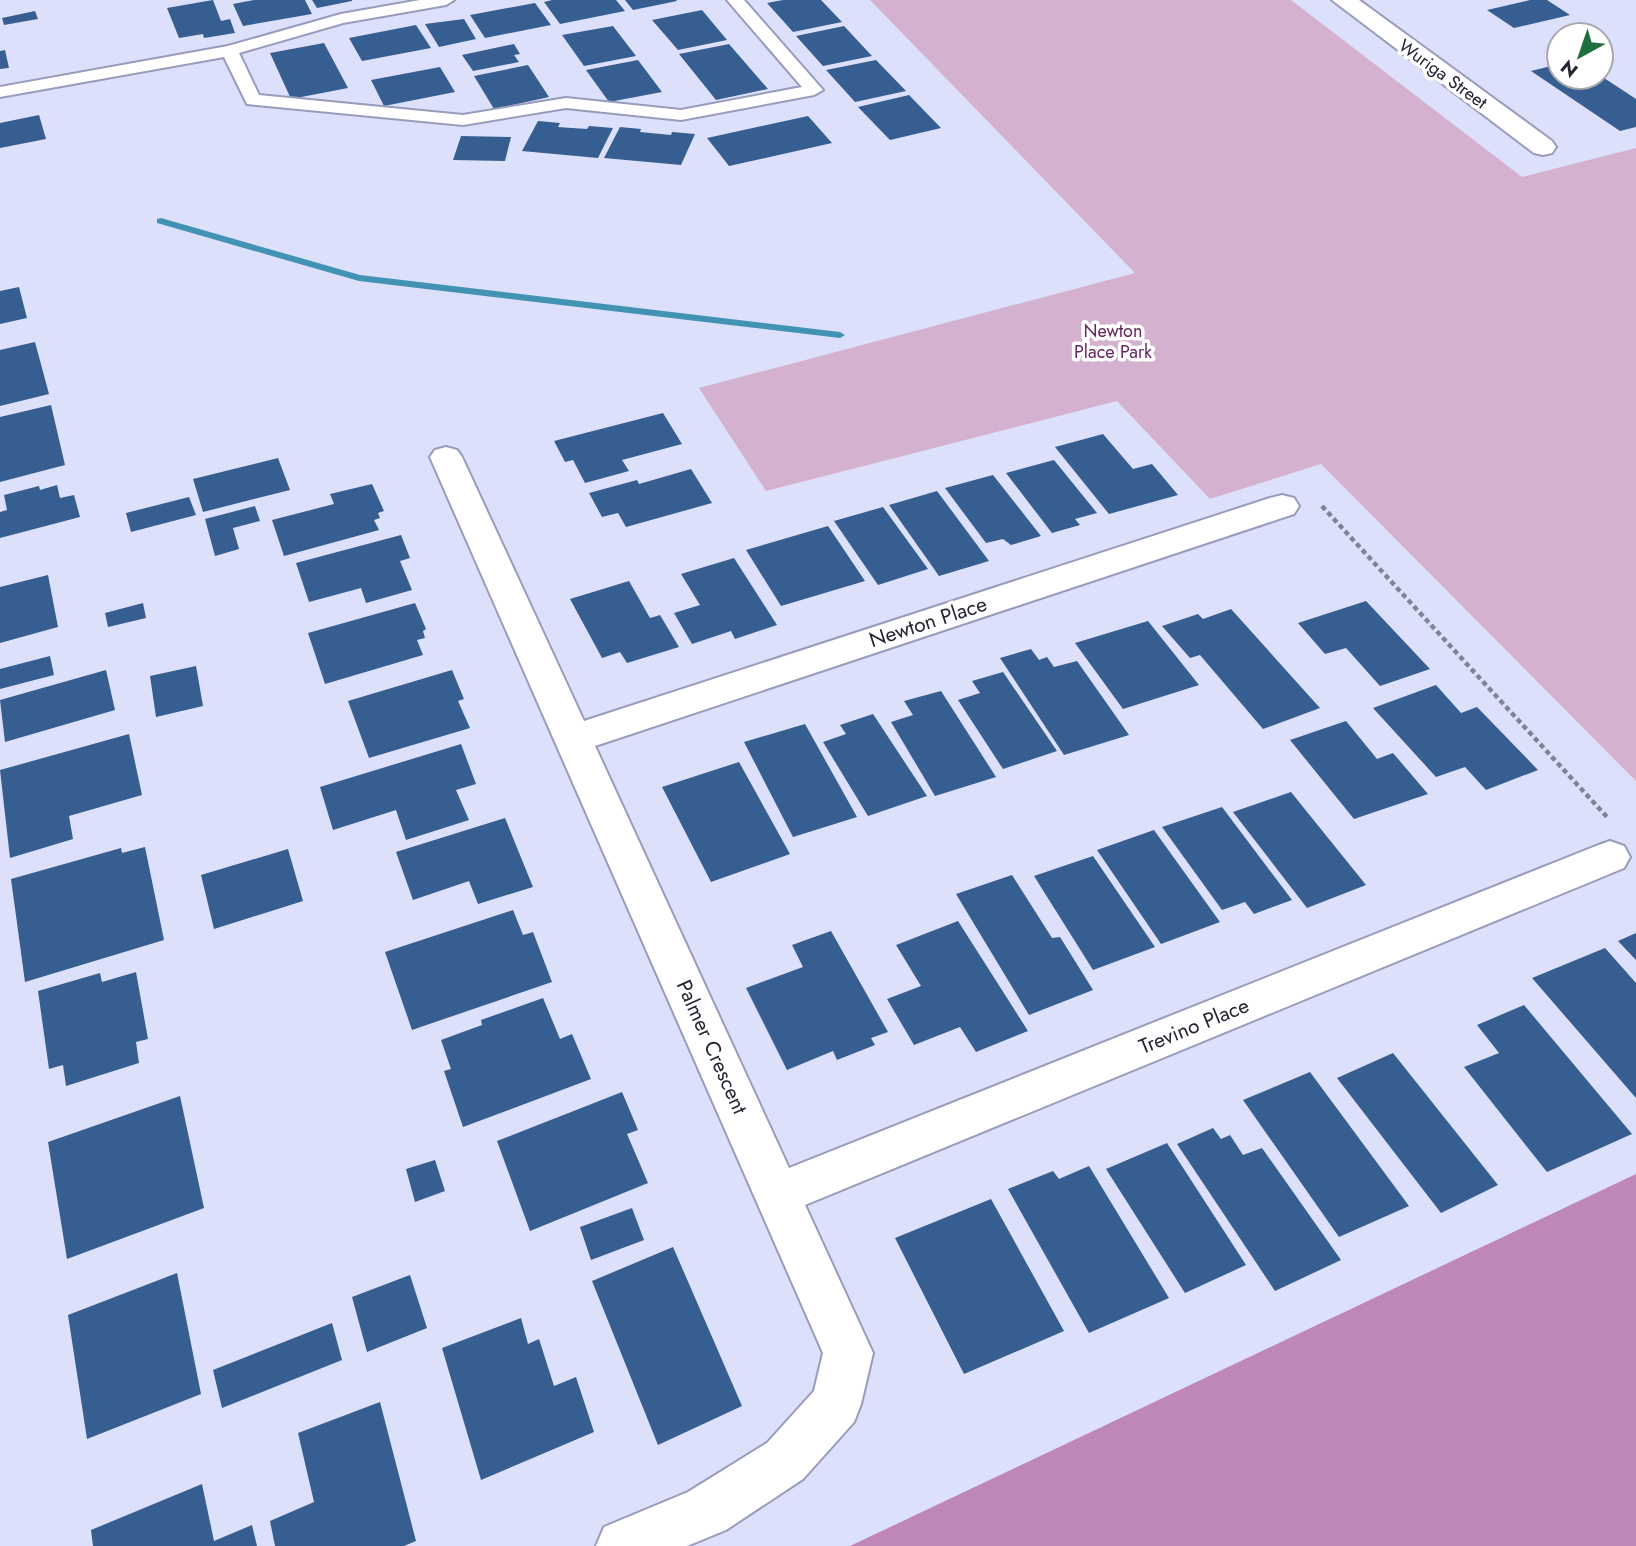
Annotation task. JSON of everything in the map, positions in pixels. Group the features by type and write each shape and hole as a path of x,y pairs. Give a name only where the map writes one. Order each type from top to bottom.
{"street":[{"name":"Wuriga Street","path":"1344,0 1543,147"},
{"name":"Palmer Crescent","path":"446,457 848,1353 836,1404 785,1461 707,1511 624,1546"},
{"name":"Newton Place","path":"573,739 1282,506"},
{"name":"Trevino Place","path":"778,1194 1609,837"}],"lane":[{"path":"0,92 230,51 341,19 446,0"},
{"path":"230,51 253,100 463,120 566,103 681,115 814,90 735,0"}],"path":[{"path":"1282,506 1316,499 1609,837"}],"green space":[{"name":"Newton Place Park","path":"870,0 1291,0 1522,177 1636,148 1636,781 1321,464 1210,499 1117,401 766,491 699,388 1135,273"}],"shaded area":[{"path":"1636,1174 1636,1546 850,1546"}],"building":[{"path":"213,0 221,21 230,19 235,33 204,38 203,34 179,38 167,8"},
{"path":"254,0 305,0 312,14 243,26 233,4"},
{"path":"312,0 352,0 352,1 317,8"},
{"path":"616,0 625,11 560,24 544,2"},
{"path":"625,0 676,0 677,1 633,10"},
{"path":"783,0 821,0 842,22 793,32 767,3"},
{"path":"1530,0 1547,0 1570,15 1514,28 1487,10"},
{"path":"535,3 551,25 485,38 470,15"},
{"path":"702,10 727,40 678,50 652,20"},
{"path":"35,11 38,19 4,25 2,18"},
{"path":"464,19 476,39 439,47 425,24"},
{"path":"416,25 431,48 362,61 349,38"},
{"path":"613,26 636,56 584,66 562,35"},
{"path":"844,26 872,56 823,66 796,36"},
{"path":"324,43 348,88 291,99 270,53"},
{"path":"514,44 520,54 514,55 519,62 473,71 462,55"},
{"path":"729,44 768,89 716,100 679,54"},
{"path":"5,50 9,68 0,69 0,51"},
{"path":"638,60 662,92 609,102 586,70"},
{"path":"876,60 906,91 855,102 826,70"},
{"path":"528,65 549,97 494,109 474,76"},
{"path":"440,67 455,92 384,106 371,80"},
{"path":"1545,68 1545,80 1531,71"},
{"path":"1615,85 1636,99 1636,127 1620,131 1561,91 1615,91"},
{"path":"909,95 941,128 890,140 858,107"},
{"path":"39,115 46,139 0,148 0,123"},
{"path":"808,116 832,143 729,166 707,138"},
{"path":"538,121 560,123 558,127 613,128 598,158 522,151"},
{"path":"620,127 671,135 672,132 695,134 681,165 604,158"},
{"path":"461,136 511,137 505,161 453,160"},
{"path":"19,287 27,318 0,324 0,291"},
{"path":"35,342 49,394 0,406 0,350"},
{"path":"51,405 65,465 0,482 0,417"},
{"path":"663,413 682,444 622,460 629,471 585,483 573,460 565,462 554,441"},
{"path":"1103,434 1133,469 1152,464 1178,495 1109,514 1055,447"},
{"path":"278,458 290,490 203,512 193,479"},
{"path":"1054,460 1097,513 1075,519 1080,525 1052,533 1006,473"},
{"path":"691,469 712,503 626,527 618,513 602,517 589,493 637,480 639,484"},
{"path":"993,475 1041,536 1011,545 1003,539 986,543 945,488"},
{"path":"372,484 384,511 378,513 380,518 374,520 379,530 284,556 272,520 334,504 330,494"},
{"path":"57,485 60,498 74,495 80,517 0,538 0,512 7,510 4,495 39,486 40,490"},
{"path":"937,491 989,561 939,576 889,505"},
{"path":"189,497 196,515 131,532 126,513"},
{"path":"255,506 260,521 233,528 239,549 215,556 205,519"},
{"path":"883,507 928,569 878,585 834,521"},
{"path":"828,526 865,581 781,606 746,550"},
{"path":"401,535 410,558 400,561 412,590 366,603 361,588 309,602 296,563"},
{"path":"734,558 777,625 735,639 731,631 692,644 674,613 700,605 681,574"},
{"path":"48,575 58,627 0,643 0,587"},
{"path":"629,581 650,618 660,615 679,647 627,663 620,652 602,658 570,599"},
{"path":"1366,601 1430,669 1380,686 1346,648 1325,654 1298,623"},
{"path":"143,603 146,618 108,627 105,613"},
{"path":"415,603 426,629 423,631 425,638 417,640 423,655 325,684 308,633"},
{"path":"1231,609 1320,708 1263,729 1200,655 1190,658 1162,626 1198,614 1203,619"},
{"path":"1148,621 1199,685 1123,709 1075,643"},
{"path":"1031,649 1039,660 1047,657 1054,667 1077,661 1129,735 1064,755 1000,658"},
{"path":"50,656 54,675 0,689 0,669"},
{"path":"196,666 203,706 156,717 150,676"},
{"path":"106,670 115,710 5,742 0,700"},
{"path":"452,670 464,699 458,701 470,728 369,758 348,701"},
{"path":"1003,672 1057,751 1003,769 958,700 980,693 972,681"},
{"path":"1436,685 1461,713 1477,707 1538,770 1486,790 1465,767 1436,777 1373,708"},
{"path":"941,691 996,777 935,796 891,722 913,715 904,701"},
{"path":"873,714 927,796 868,816 823,742 846,734 840,725"},
{"path":"1346,721 1377,759 1393,753 1428,794 1354,819 1290,740"},
{"path":"805,724 857,817 793,837 744,742"},
{"path":"129,734 142,795 69,816 73,839 10,858 0,770"},
{"path":"461,744 476,784 456,790 469,820 406,840 396,810 333,830 320,787"},
{"path":"739,762 790,854 711,882 662,787"},
{"path":"1291,792 1366,885 1307,908 1233,812"},
{"path":"1222,807 1292,900 1254,914 1245,902 1222,910 1162,827"},
{"path":"505,818 533,887 478,904 469,881 413,900 396,852"},
{"path":"1154,830 1220,922 1161,944 1097,850"},
{"path":"145,847 164,940 25,982 11,879 121,848 122,853"},
{"path":"288,849 303,901 214,929 201,875"},
{"path":"1093,856 1155,947 1093,970 1034,876"},
{"path":"1012,875 1052,938 1060,937 1093,990 1029,1015 956,894"},
{"path":"513,910 523,935 533,932 552,982 412,1030 385,952"},
{"path":"958,921 1028,1031 976,1052 960,1027 914,1045 887,999 921,986 896,945"},
{"path":"831,931 888,1032 871,1038 875,1045 837,1060 833,1051 787,1070 746,988 803,967 792,945"},
{"path":"1636,933 1636,960 1618,941"},
{"path":"1605,948 1636,983 1636,1098 1532,978"},
{"path":"136,972 148,1039 136,1042 139,1063 66,1086 63,1065 49,1069 38,991 100,973 102,982"},
{"path":"543,998 560,1039 572,1034 591,1079 463,1127 444,1071 451,1069 441,1040 482,1025 481,1020"},
{"path":"1524,1005 1632,1134 1547,1172 1464,1067 1499,1053 1477,1025"},
{"path":"1393,1053 1498,1185 1441,1213 1337,1078"},
{"path":"1310,1072 1409,1206 1339,1237 1243,1100"},
{"path":"622,1092 638,1130 627,1134 648,1183 530,1231 497,1141"},
{"path":"180,1096 204,1208 67,1259 48,1142"},
{"path":"1213,1128 1221,1139 1230,1135 1243,1155 1262,1148 1341,1260 1275,1291 1177,1144"},
{"path":"1167,1143 1246,1265 1185,1293 1106,1169"},
{"path":"435,1160 445,1191 415,1202 406,1169"},
{"path":"1089,1166 1169,1298 1089,1333 1008,1189 1053,1171 1059,1179"},
{"path":"991,1199 1064,1331 964,1374 895,1238"},
{"path":"632,1208 644,1240 591,1260 580,1227"},
{"path":"673,1247 742,1406 658,1445 592,1281"},
{"path":"177,1273 201,1394 87,1439 68,1315"},
{"path":"410,1275 427,1328 367,1352 352,1297"},
{"path":"521,1318 528,1344 539,1339 554,1386 576,1377 594,1432 481,1480 442,1348"},
{"path":"332,1323 342,1360 222,1408 213,1370"},
{"path":"380,1402 416,1541 404,1546 275,1546 270,1521 314,1502 298,1433"},
{"path":"202,1484 214,1541 252,1525 257,1546 93,1546 91,1530"}],"waterway":[{"path":"161,221 359,278 840,335"}]}
